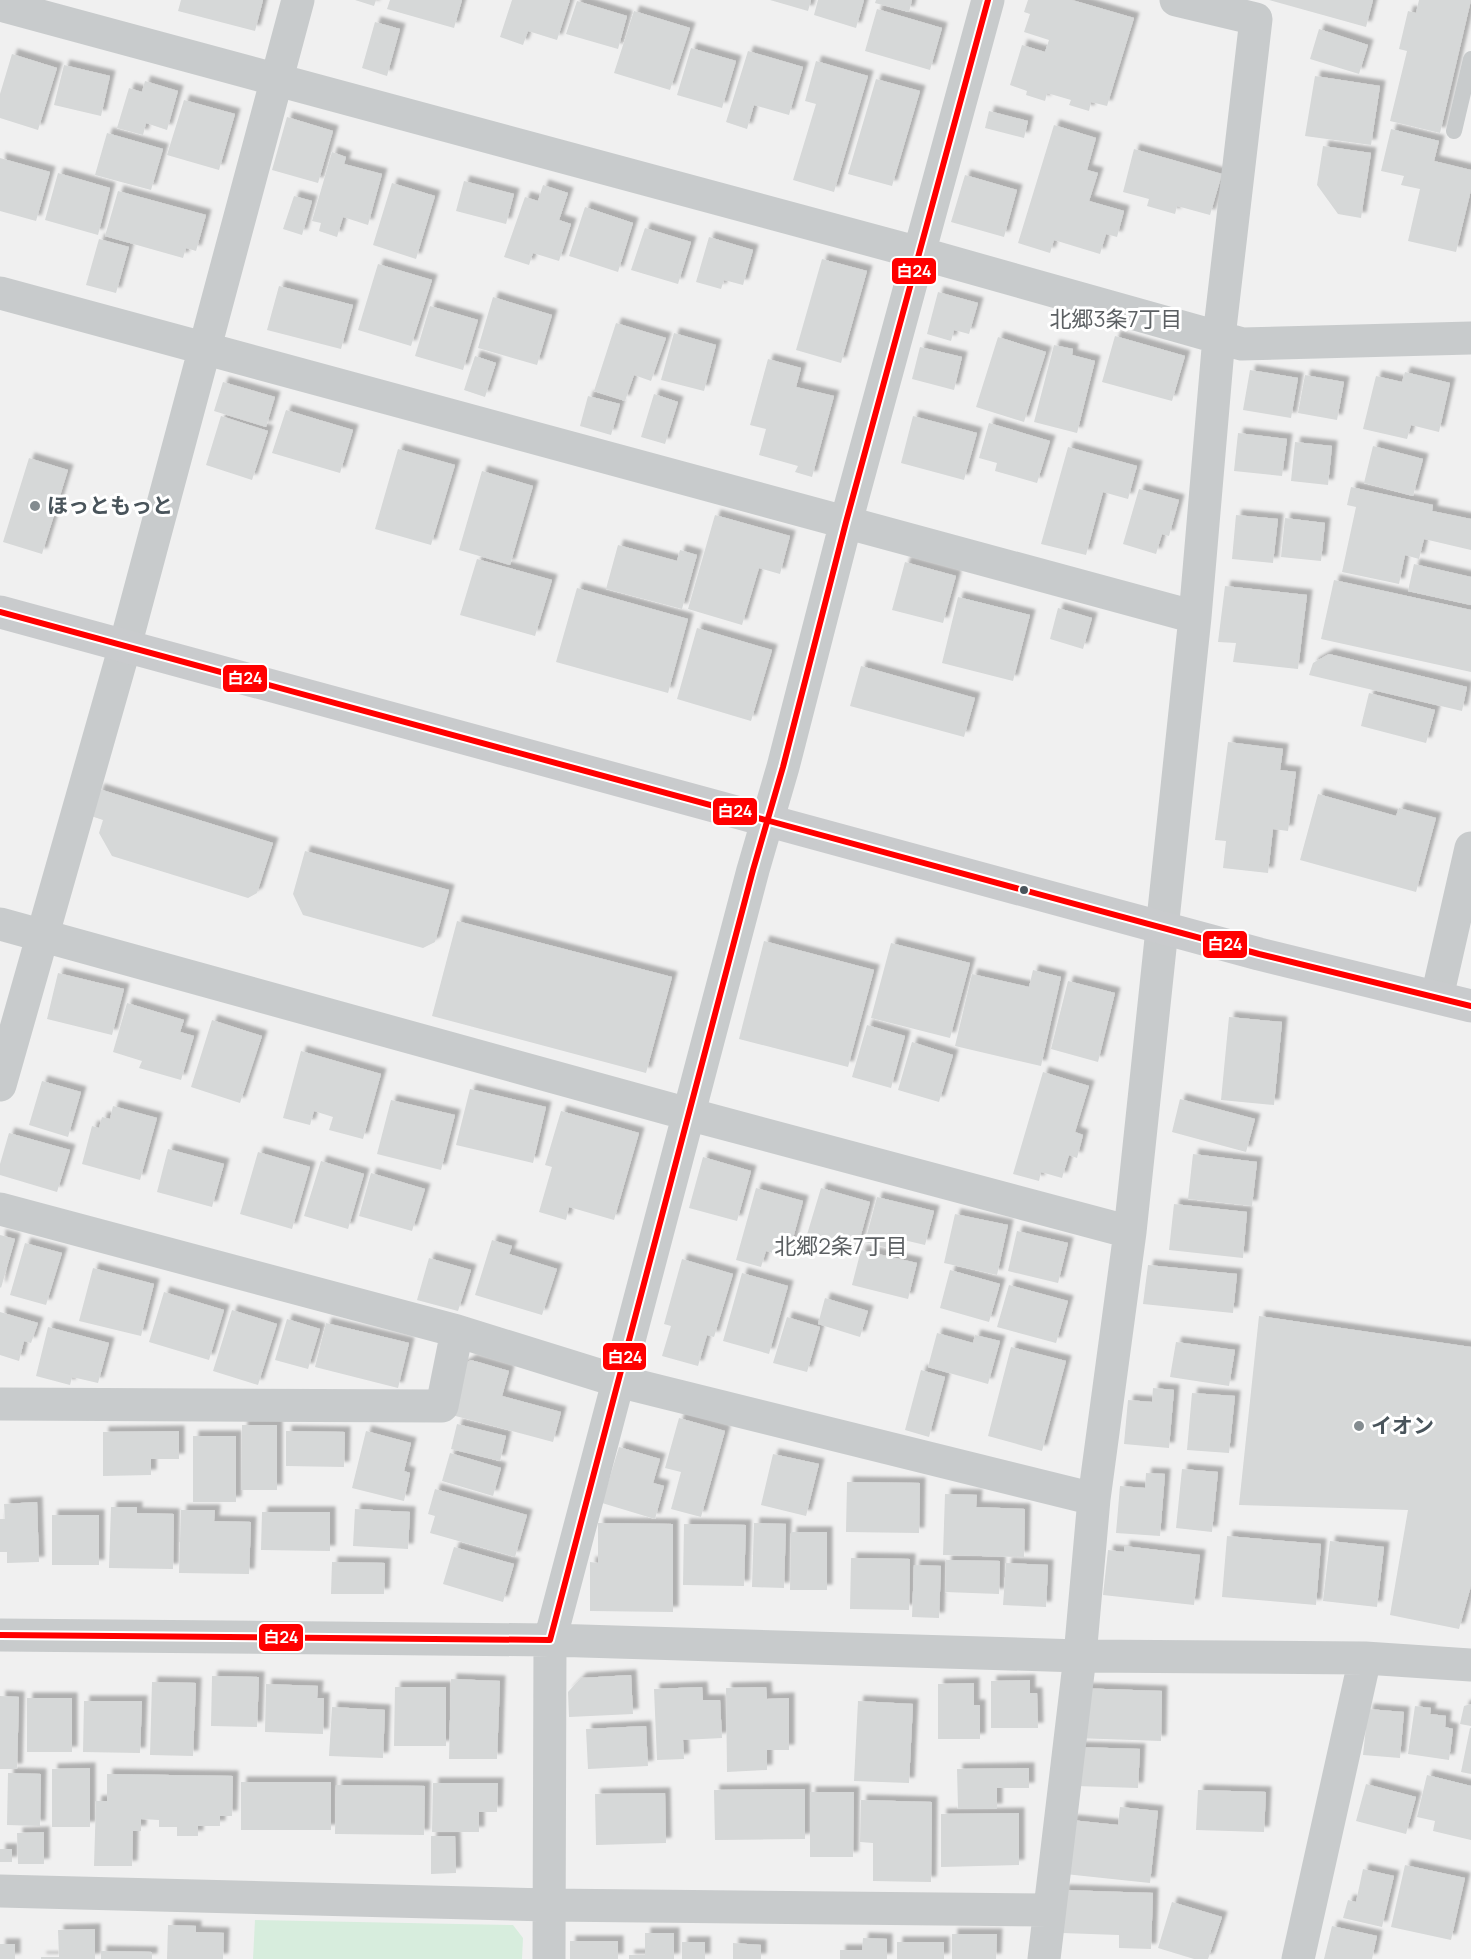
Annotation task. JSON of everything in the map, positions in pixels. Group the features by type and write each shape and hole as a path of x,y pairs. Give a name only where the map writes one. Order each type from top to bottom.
{"main road":[{"path":"0,612 769,819 1259,954 1471,1006"}],"street":[{"path":"0,1085 124,646 298,0"},
{"path":"549,1959 550,1640 753,870 769,819 846,522 988,0"},
{"path":"1044,1959 1080,1656 1094,1499 1130,1232 1195,617 1219,337 1256,20 1176,0"},
{"path":"0,5 919,253 1242,344 1471,338"},
{"path":"0,293 1195,617"},
{"path":"1437,997 1471,848"},
{"path":"0,924 688,1114 1130,1232"},
{"path":"0,1209 457,1331 618,1381 1094,1499"},
{"path":"0,1404 442,1406 457,1331"},
{"path":"0,1635 550,1640 1080,1656 1365,1658 1471,1665"},
{"path":"1298,1959 1365,1658"},
{"path":"0,1891 548,1905 1049,1911"}],"lane":[{"path":"1454,131 1471,58"}],"green space":[{"path":"255,1920 513,1925 523,1938 522,1959 253,1959"}],"building":[{"path":"181,0 263,0 255,31 178,11"},
{"path":"355,0 376,0 374,6"},
{"path":"390,0 462,0 454,28 387,9"},
{"path":"512,0 570,0 557,40 528,31 523,45 500,37"},
{"path":"770,0 811,0 808,11"},
{"path":"818,0 864,0 856,28 814,15"},
{"path":"876,0 912,0 909,12 875,3"},
{"path":"1028,0 1072,0 1134,18 1107,106 1091,102 1089,111 1069,105 1071,100 1047,93 1045,101 1026,95 1027,91 1010,85 1022,45 1045,52 1049,40 1024,32 1030,14 1024,12"},
{"path":"1269,0 1373,0 1366,27"},
{"path":"1419,0 1471,0 1440,133 1390,121 1407,51 1399,49 1408,11 1416,13"},
{"path":"577,1 627,16 618,49 566,34"},
{"path":"877,9 942,28 930,70 865,51"},
{"path":"634,11 690,28 670,90 614,73"},
{"path":"375,22 400,29 387,76 362,68"},
{"path":"1319,29 1368,45 1359,74 1310,59"},
{"path":"691,48 736,61 722,108 677,95"},
{"path":"748,51 803,67 789,115 754,105 747,129 726,122"},
{"path":"12,54 57,68 38,130 0,118 0,94"},
{"path":"816,61 868,76 834,192 793,180 816,104 805,101"},
{"path":"64,65 110,76 101,116 54,105"},
{"path":"1315,76 1380,86 1371,145 1305,136"},
{"path":"876,79 920,91 892,186 848,174"},
{"path":"145,81 178,91 167,130 146,123 143,135 117,128 129,88 142,92"},
{"path":"184,100 235,114 219,170 167,155"},
{"path":"989,111 1028,121 1024,138 985,128"},
{"path":"287,117 333,131 318,183 272,170"},
{"path":"1054,125 1096,138 1087,170 1098,173 1089,201 1124,211 1117,237 1106,234 1100,254 1054,240 1050,253 1018,243"},
{"path":"1391,129 1439,141 1434,161 1471,170 1471,190 1456,252 1408,241 1420,189 1401,185 1404,176 1381,171"},
{"path":"107,133 163,149 151,190 95,175"},
{"path":"1323,146 1371,153 1361,218 1338,214 1317,185"},
{"path":"1134,149 1222,174 1210,215 1177,206 1175,214 1147,206 1149,199 1123,192"},
{"path":"332,152 346,157 344,164 382,174 368,225 343,217 337,237 319,231 321,223 312,221"},
{"path":"0,158 50,172 36,221 0,211"},
{"path":"58,173 110,188 98,235 45,220"},
{"path":"965,175 1017,190 1004,237 951,222"},
{"path":"464,181 514,194 506,224 456,211"},
{"path":"392,183 435,196 416,259 373,245"},
{"path":"543,185 568,193 559,220 571,224 559,261 533,253 529,265 504,257 525,197 538,201"},
{"path":"118,191 206,215 196,251 186,248 183,258 105,236"},
{"path":"294,196 312,201 302,235 283,229"},
{"path":"585,207 633,223 618,272 569,256"},
{"path":"645,228 691,242 678,284 631,270"},
{"path":"709,237 753,250 743,285 724,280 721,289 696,282"},
{"path":"99,239 129,247 116,293 86,285"},
{"path":"822,259 867,271 841,363 796,350"},
{"path":"378,264 432,280 411,346 358,330"},
{"path":"279,286 353,305 341,349 267,330"},
{"path":"938,292 978,303 969,334 954,330 951,341 927,334"},
{"path":"493,297 552,315 537,365 478,348"},
{"path":"430,306 478,320 463,370 415,356"},
{"path":"616,323 666,338 651,381 634,375 625,401 594,391"},
{"path":"674,333 716,345 704,391 661,380"},
{"path":"1115,336 1185,356 1172,401 1102,382"},
{"path":"998,337 1046,352 1024,422 976,407"},
{"path":"1054,345 1073,349 1072,355 1095,361 1077,433 1034,422"},
{"path":"920,347 962,357 954,390 912,379"},
{"path":"475,356 496,363 485,397 464,390"},
{"path":"768,359 801,368 796,387 834,396 812,477 795,472 798,466 759,455 766,429 750,425"},
{"path":"1250,370 1298,378 1291,418 1243,410"},
{"path":"1405,372 1450,383 1439,432 1411,425 1407,439 1363,429 1376,376 1402,382"},
{"path":"1305,375 1344,382 1337,420 1298,413"},
{"path":"223,382 275,397 266,427 214,411"},
{"path":"654,394 678,402 665,444 641,437"},
{"path":"588,396 620,404 611,435 580,426"},
{"path":"286,410 353,430 340,473 272,453"},
{"path":"221,416 268,431 252,480 206,465"},
{"path":"913,416 977,433 964,480 901,463"},
{"path":"989,423 1050,441 1037,483 995,471 997,463 979,458"},
{"path":"1238,433 1287,439 1282,476 1234,471"},
{"path":"1295,442 1332,446 1328,485 1291,481"},
{"path":"1373,446 1423,459 1413,496 1364,483"},
{"path":"1068,447 1137,466 1128,499 1103,492 1086,555 1041,544"},
{"path":"398,449 455,465 431,545 375,529"},
{"name":"ほっともっと","path":"29,458 68,470 42,554 3,542"},
{"path":"482,471 533,486 510,565 459,550"},
{"path":"1351,487 1433,505 1432,511 1471,519 1471,550 1424,539 1419,559 1405,555 1399,584 1342,572 1356,507 1347,505"},
{"path":"1139,489 1179,500 1169,536 1162,534 1156,554 1123,544"},
{"path":"715,515 790,536 780,574 759,568 742,625 688,609"},
{"path":"1236,515 1278,519 1273,563 1232,559"},
{"path":"1285,518 1325,523 1321,561 1281,557"},
{"path":"618,545 677,561 680,550 697,555 682,609 606,589"},
{"path":"477,559 552,580 535,636 460,615"},
{"path":"905,562 956,576 943,623 892,610"},
{"path":"1414,564 1471,577 1471,605 1408,591"},
{"path":"1334,580 1471,610 1471,672 1321,639"},
{"path":"1225,586 1307,595 1298,669 1233,662 1236,643 1218,642"},
{"path":"577,588 688,619 668,693 556,662"},
{"path":"958,597 1030,615 1013,681 942,663"},
{"path":"1058,608 1092,618 1083,649 1050,639"},
{"path":"697,628 772,650 751,721 677,699"},
{"path":"1329,654 1467,687 1462,711 1309,675 1313,663"},
{"path":"861,666 975,698 964,737 850,706"},
{"path":"1369,693 1435,710 1426,743 1361,726"},
{"path":"1228,742 1283,749 1280,770 1296,772 1288,831 1273,829 1268,873 1223,868 1226,841 1215,840"},
{"path":"99,789 273,843 257,893 248,898 112,856 99,833 103,820 91,816"},
{"path":"1318,794 1396,816 1399,808 1436,818 1416,892 1300,860"},
{"path":"305,851 449,890 435,942 423,948 303,915 293,894"},
{"path":"457,921 672,977 646,1073 432,1016"},
{"path":"764,941 874,970 848,1067 739,1039"},
{"path":"891,943 970,963 950,1038 871,1018"},
{"path":"1033,970 1061,977 1041,1066 955,1046 972,974 1029,987"},
{"path":"58,973 124,989 112,1035 47,1019"},
{"path":"1068,981 1115,993 1098,1062 1051,1049"},
{"path":"127,1003 184,1020 180,1032 194,1036 181,1080 139,1068 142,1061 113,1052"},
{"path":"1229,1017 1282,1022 1274,1105 1221,1100"},
{"path":"212,1020 262,1036 240,1103 191,1087"},
{"path":"867,1025 905,1036 891,1088 852,1077"},
{"path":"912,1042 953,1055 939,1102 898,1090"},
{"path":"301,1051 381,1074 363,1139 329,1130 333,1117 314,1111 310,1125 283,1118"},
{"path":"1043,1072 1089,1086 1075,1132 1083,1135 1077,1158 1069,1155 1062,1178 1041,1172 1039,1181 1013,1174"},
{"path":"42,1081 81,1092 68,1137 29,1125"},
{"path":"470,1089 546,1107 533,1163 456,1145"},
{"path":"1180,1099 1255,1119 1246,1152 1172,1132"},
{"path":"391,1100 455,1115 441,1170 377,1154"},
{"path":"113,1106 157,1118 140,1180 82,1164 92,1126 99,1128 102,1117 110,1119"},
{"path":"561,1111 639,1133 614,1220 569,1207 566,1220 539,1212 552,1167 545,1165"},
{"path":"9,1133 70,1150 57,1192 0,1175 0,1164"},
{"path":"168,1149 224,1164 212,1207 157,1192"},
{"path":"258,1152 310,1167 292,1229 240,1214"},
{"path":"1193,1154 1257,1162 1252,1206 1188,1199"},
{"path":"703,1157 751,1171 737,1221 689,1208"},
{"path":"321,1161 364,1174 348,1229 304,1216"},
{"path":"371,1173 425,1189 412,1231 359,1216"},
{"path":"756,1188 803,1201 788,1257 766,1251 761,1267 736,1260"},
{"path":"821,1188 870,1202 856,1253 806,1238"},
{"path":"877,1197 934,1211 925,1245 891,1237 888,1248 865,1242"},
{"path":"1174,1204 1247,1212 1243,1258 1169,1250"},
{"path":"955,1214 1008,1225 997,1275 944,1263"},
{"path":"1017,1231 1068,1243 1058,1283 1008,1271"},
{"path":"0,1235 15,1239 1,1288 0,1287"},
{"path":"492,1240 512,1246 509,1254 557,1269 542,1315 475,1295"},
{"path":"25,1243 62,1253 46,1305 10,1295"},
{"path":"861,1250 917,1263 908,1299 852,1285"},
{"path":"429,1258 471,1270 458,1311 417,1300"},
{"path":"682,1259 733,1274 714,1337 707,1335 698,1366 662,1356 671,1326 664,1324"},
{"path":"1148,1265 1237,1274 1233,1313 1143,1304"},
{"path":"93,1268 154,1284 141,1336 79,1321"},
{"path":"950,1270 1000,1284 989,1322 940,1308"},
{"path":"742,1273 788,1286 769,1354 723,1341"},
{"path":"1009,1285 1068,1301 1056,1343 997,1327"},
{"path":"164,1292 224,1310 209,1360 149,1342"},
{"path":"825,1298 868,1311 860,1337 818,1324"},
{"path":"232,1310 277,1324 258,1385 213,1371"},
{"path":"0,1312 38,1323 31,1343 24,1341 19,1361 0,1355"},
{"name":"イオン","path":"1259,1316 1471,1347 1471,1586 1459,1629 1390,1615 1408,1510 1239,1505"},
{"path":"787,1317 820,1327 807,1372 773,1363"},
{"path":"287,1319 320,1329 308,1369 275,1360"},
{"path":"326,1323 409,1343 398,1388 315,1367"},
{"path":"48,1327 109,1343 98,1383 72,1377 70,1385 36,1376"},
{"path":"937,1333 973,1343 975,1335 1000,1341 988,1384 928,1367"},
{"path":"1176,1342 1235,1350 1229,1386 1170,1377"},
{"path":"1011,1347 1066,1361 1042,1451 988,1436"},
{"path":"471,1360 509,1371 502,1396 561,1412 553,1442 448,1414 461,1366"},
{"path":"921,1370 945,1377 929,1437 905,1430"},
{"path":"1153,1388 1174,1390 1169,1448 1124,1444 1128,1400 1152,1402"},
{"path":"1192,1393 1235,1396 1229,1453 1187,1450"},
{"path":"679,1418 725,1431 701,1517 671,1509 681,1472 665,1468"},
{"path":"457,1424 506,1436 500,1461 451,1449"},
{"path":"242,1425 277,1425 277,1490 241,1490"},
{"path":"179,1431 179,1459 151,1459 151,1475 103,1476 103,1432"},
{"path":"286,1431 345,1432 344,1467 286,1466"},
{"path":"366,1431 411,1443 404,1471 410,1473 404,1501 352,1488"},
{"path":"193,1436 236,1436 236,1502 193,1502"},
{"path":"619,1447 660,1459 653,1483 664,1486 655,1519 602,1503"},
{"path":"450,1453 501,1468 493,1496 442,1481"},
{"path":"773,1454 819,1464 806,1516 761,1505"},
{"path":"1182,1469 1218,1472 1212,1532 1176,1528"},
{"path":"1146,1473 1165,1474 1160,1536 1116,1533 1120,1486 1145,1488"},
{"path":"847,1482 920,1483 919,1533 846,1532"},
{"path":"435,1489 527,1515 515,1557 430,1533 435,1516 428,1514"},
{"path":"945,1494 977,1495 976,1507 1025,1509 1024,1557 943,1555"},
{"path":"37,1502 39,1562 7,1563 7,1552 0,1552 0,1519 5,1519 4,1504"},
{"path":"111,1507 137,1507 137,1513 174,1514 173,1569 109,1568"},
{"path":"355,1509 410,1512 408,1549 353,1546"},
{"path":"181,1510 215,1510 214,1521 251,1522 249,1574 179,1573"},
{"path":"262,1512 330,1512 330,1551 261,1550"},
{"path":"52,1515 99,1515 99,1565 52,1565"},
{"path":"598,1523 673,1524 673,1612 590,1611 590,1562 598,1563"},
{"path":"754,1523 786,1524 784,1588 752,1587"},
{"path":"684,1524 746,1525 744,1586 683,1585"},
{"path":"791,1532 827,1532 827,1590 790,1590"},
{"path":"1227,1536 1321,1544 1316,1605 1222,1597"},
{"path":"1330,1541 1384,1547 1377,1607 1323,1601"},
{"path":"1124,1546 1200,1555 1194,1605 1103,1595 1108,1550 1124,1552"},
{"path":"454,1547 514,1564 503,1602 443,1584"},
{"path":"851,1558 910,1559 909,1610 850,1609"},
{"path":"946,1560 1000,1561 999,1594 945,1592"},
{"path":"332,1562 385,1563 384,1594 331,1594"},
{"path":"1006,1563 1048,1565 1046,1607 1003,1605"},
{"path":"914,1565 941,1566 939,1618 912,1617"},
{"path":"631,1675 633,1714 569,1717 568,1692 581,1678"},
{"path":"212,1676 259,1677 257,1727 211,1726"},
{"path":"451,1679 500,1681 497,1759 449,1759"},
{"path":"1030,1680 1030,1693 1037,1693 1038,1728 991,1728 991,1681"},
{"path":"152,1682 196,1683 193,1756 150,1755"},
{"path":"974,1683 974,1705 980,1705 980,1739 938,1739 938,1684"},
{"path":"266,1684 318,1686 317,1698 324,1698 323,1734 265,1732"},
{"path":"395,1687 446,1687 446,1746 394,1746"},
{"path":"702,1687 703,1700 720,1700 722,1738 683,1740 684,1759 657,1760 654,1689"},
{"path":"766,1687 767,1699 789,1698 789,1750 767,1750 767,1770 727,1772 726,1688"},
{"path":"1076,1688 1162,1691 1161,1741 1074,1738"},
{"path":"0,1696 19,1697 17,1769 0,1769"},
{"path":"27,1698 72,1698 72,1752 27,1752"},
{"path":"84,1701 142,1701 140,1753 83,1752"},
{"path":"858,1701 913,1704 909,1783 854,1781"},
{"path":"1471,1704 1471,1726 1460,1724 1464,1706"},
{"path":"1415,1706 1431,1708 1430,1714 1446,1716 1445,1727 1453,1729 1449,1760 1408,1754"},
{"path":"332,1707 385,1710 383,1758 329,1756"},
{"path":"1368,1709 1404,1712 1400,1758 1363,1755"},
{"path":"646,1726 648,1766 588,1769 586,1729"},
{"path":"1471,1728 1471,1774 1461,1772"},
{"path":"1077,1747 1140,1749 1138,1788 1076,1786"},
{"path":"90,1768 90,1827 52,1827 52,1769"},
{"path":"1029,1768 1029,1788 997,1788 997,1809 958,1809 957,1769"},
{"path":"8,1773 41,1774 40,1826 7,1825"},
{"path":"107,1774 233,1776 232,1816 220,1816 220,1826 198,1826 198,1836 177,1836 177,1827 159,1827 159,1820 141,1819 141,1831 133,1831 132,1866 94,1866 96,1801 107,1801"},
{"path":"1427,1775 1471,1786 1471,1840 1433,1831 1435,1821 1417,1817"},
{"path":"241,1782 331,1782 331,1830 241,1830"},
{"path":"433,1783 498,1783 497,1812 479,1812 479,1832 432,1832"},
{"path":"1366,1784 1416,1797 1406,1834 1356,1821"},
{"path":"336,1785 425,1786 424,1835 335,1834"},
{"path":"805,1789 805,1839 715,1840 714,1790"},
{"path":"1198,1790 1266,1792 1264,1832 1196,1830"},
{"path":"810,1792 854,1792 853,1857 810,1857"},
{"path":"665,1793 666,1843 596,1845 595,1794"},
{"path":"861,1800 932,1802 931,1882 873,1881 873,1843 860,1842"},
{"path":"1120,1807 1158,1811 1150,1883 1065,1874 1071,1820 1118,1825"},
{"path":"1019,1813 1019,1865 941,1867 941,1814"},
{"path":"44,1832 44,1864 18,1864 17,1833"},
{"path":"431,1836 455,1836 456,1873 431,1874"},
{"path":"0,1849 12,1849 12,1862 0,1862"},
{"path":"1405,1865 1465,1878 1451,1940 1391,1927"},
{"path":"1363,1869 1394,1876 1382,1927 1343,1918 1348,1900 1356,1902"},
{"path":"1063,1890 1153,1893 1151,1949 1119,1948 1119,1935 1062,1933"},
{"path":"1172,1902 1222,1917 1208,1959 1194,1959 1158,1948"},
{"path":"168,1925 196,1926 196,1932 224,1933 223,1959 167,1959"},
{"path":"1332,1926 1377,1936 1372,1959 1324,1959"},
{"path":"95,1929 95,1959 41,1959 41,1957 59,1957 58,1930"},
{"path":"645,1933 674,1933 674,1959 629,1959 629,1955 645,1955"},
{"path":"952,1934 997,1934 996,1959 952,1959"},
{"path":"863,1938 887,1939 887,1959 840,1959 840,1950 862,1950"},
{"path":"570,1941 618,1941 618,1959 570,1959"},
{"path":"682,1942 705,1942 705,1959 682,1959"},
{"path":"897,1942 944,1942 944,1959 897,1959"},
{"path":"733,1943 761,1945 761,1959 733,1959"},
{"path":"0,1944 15,1944 15,1959 0,1959"},
{"path":"101,1951 152,1952 152,1959 101,1959"}],"transit line":[{"name":"白24","path":"0,1635 550,1640 753,870 783,767 846,522 988,0"},
{"name":"白24","path":"0,612 1259,954 1471,1006"}],"place":[{"name":"ほっともっと","path":"35,506"},
{"name":"イオン","path":"1359,1426"}],"district":[{"name":"北郷3条7丁目","path":"1116,319"},
{"name":"北郷2条7丁目","path":"841,1246"}]}
